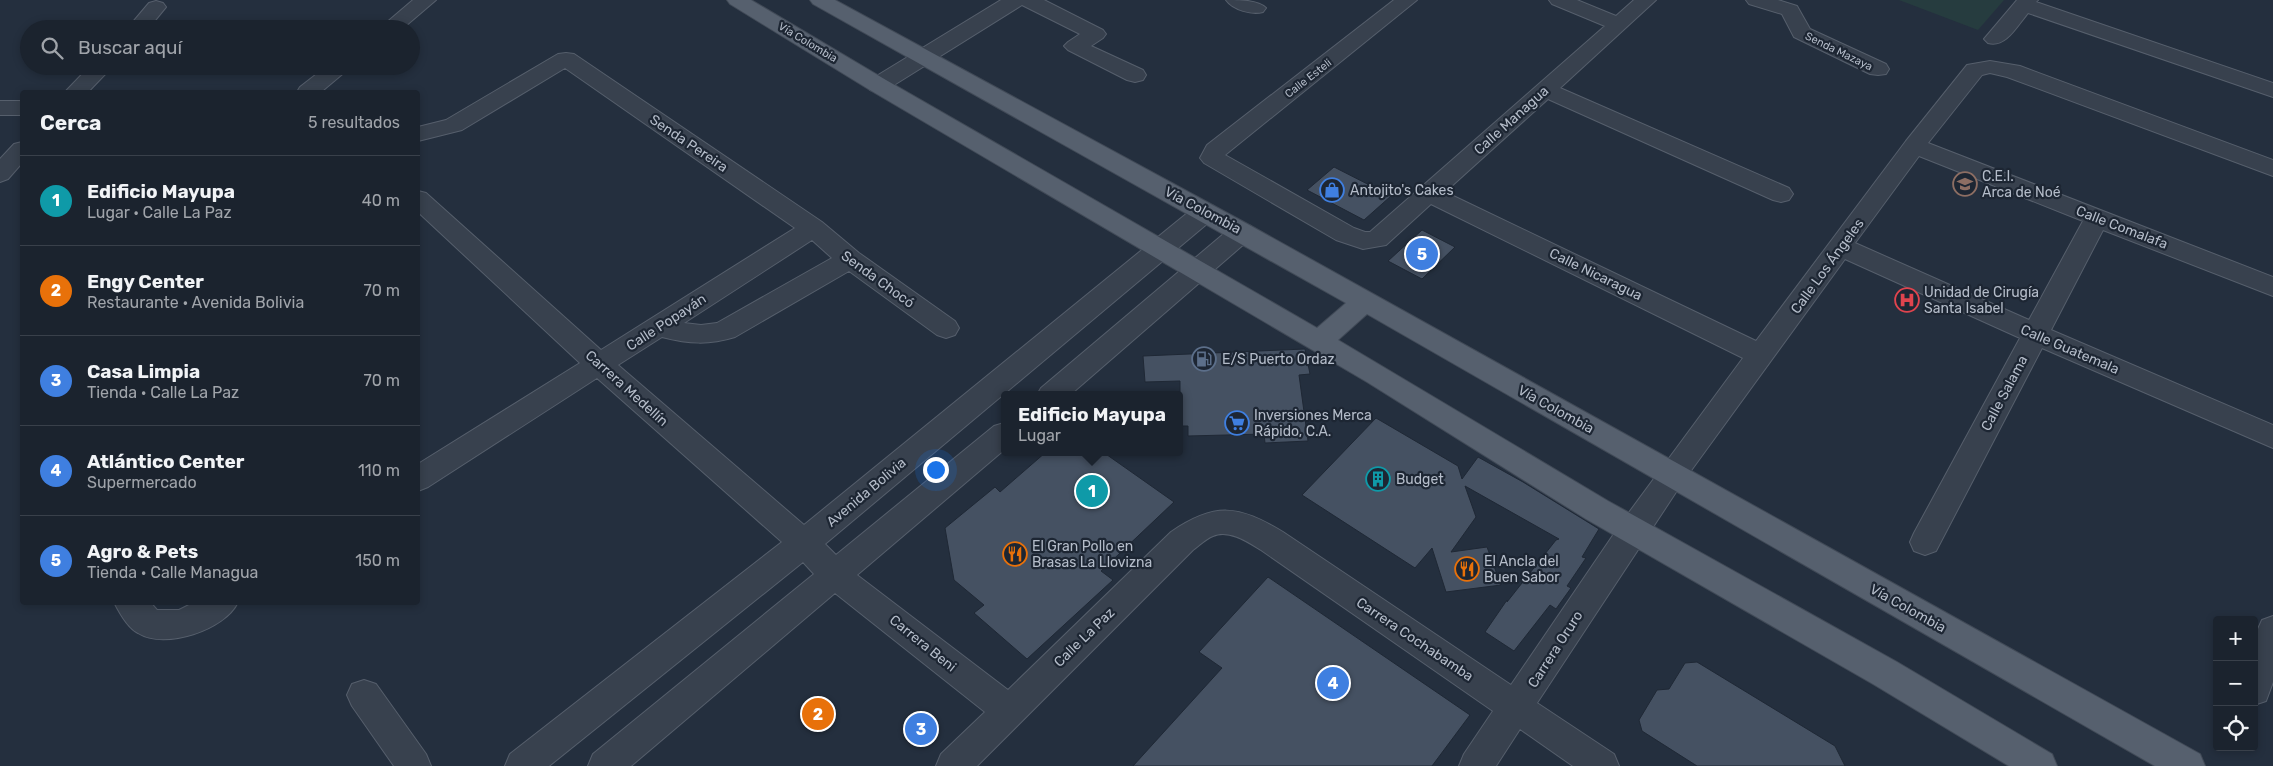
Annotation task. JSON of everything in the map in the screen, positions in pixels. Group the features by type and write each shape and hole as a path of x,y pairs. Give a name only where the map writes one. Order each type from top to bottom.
{"main road":[{"name":"Vía Colombia","path":"738,0 878,85 1377,375 1632,531 1876,668 2040,766"},
{"name":"Vía Colombia","path":"820,0 1242,232 2188,766"},
{"path":"1318,342 1364,302"}],"street":[{"path":"400,20 426,0"},
{"path":"878,85 1015,0"},
{"path":"1028,0 1096,34 1075,46 1135,75"},
{"path":"1236,0 1256,8"},
{"name":"Calle Esteli","path":"1376,239 1363,241 1345,234 1212,158 1215,150 1407,0"},
{"path":"1558,0 1619,24"},
{"name":"Calle Managua","path":"1376,239 1430,194 1646,0"},
{"name":"Senda Mazaya","path":"1756,0 1790,10 1801,32 1878,69"},
{"path":"1996,39 2026,2 2273,90"},
{"path":"145,20 156,7"},
{"name":"Senda Pereira","path":"420,134 454,125 566,59 813,228"},
{"name":"Calle Los Ángeles","path":"1672,475 1842,247 1914,146 1975,70 1990,68 2012,72 2273,168"},
{"path":"78,90 93,75"},
{"path":"311,90 330,75"},
{"path":"1545,90 1781,194"},
{"path":"0,108 20,108"},
{"name":"Calle Comalafa","path":"1914,146 2273,287"},
{"path":"0,174 20,151"},
{"name":"Calle Nicaragua","path":"1430,194 1762,355"},
{"name":"Carrera Medellín","path":"420,202 600,365 804,544 836,576"},
{"name":"Avenida Bolivia","path":"522,766 804,544 1205,212"},
{"name":"Calle Salama","path":"1925,542 2097,218"},
{"name":"Senda Chocó","path":"813,228 850,259 946,328"},
{"name":"Calle Popayán","path":"420,478 813,228"},
{"path":"1056,391 1242,232"},
{"name":"Calle Guatemala","path":"1842,247 2273,437"},
{"path":"659,326 695,335 720,333 850,259"},
{"path":"605,766 836,576 1001,437"},
{"name":"Carrera Oruro","path":"1476,766 1632,531 1672,475"},
{"name":"Carrera Cochabamba","path":"1224,523 1244,526 1264,537 1602,766"},
{"name":"Calle La Paz","path":"953,766 1182,541 1203,526 1224,523"},
{"name":"Carrera Beni","path":"836,576 1009,711"},
{"path":"133,605 148,623 170,627 193,621 217,605"},
{"path":"2258,679 2271,642"},
{"path":"364,695 414,766"}],"green space":[{"path":"1899,0 2004,0 1978,30"}],"building":[{"path":"1334,167 1391,196 1364,220 1307,190"},
{"path":"1422,230 1455,247 1422,279 1388,261"},
{"path":"1305,349 1310,374 1299,375 1308,441 1265,443 1264,434 1188,436 1188,426 1183,426 1183,391 1180,391 1180,381 1145,382 1143,356"},
{"path":"1376,418 1458,466 1462,479 1478,457 1523,482 1599,529 1582,557 1586,558 1567,586 1571,588 1556,609 1550,605 1514,651 1485,632 1507,600 1507,602 1556,540 1559,539 1465,486 1476,517 1451,552 1487,547 1501,585 1446,592 1432,548 1415,568 1302,495"},
{"path":"1041,456 1109,456 1174,502 1101,571 1113,580 1027,659 974,613 984,605 954,580 945,528 995,487 1000,492"},
{"path":"1268,577 1470,715 1432,766 1133,766 1222,668 1199,652"},
{"path":"1697,662 1835,746 1845,766 1697,766 1642,731 1639,720 1657,690 1669,689 1685,663"}],"place":[{"name":"C.E.I. Arca de Noé","path":"1965,184"},
{"name":"Antojito's Cakes","path":"1332,190"},
{"name":"Agro & Pets","path":"1422,254"},
{"name":"Unidad de Cirugía Santa Isabel","path":"1907,300"},
{"name":"E/S Puerto Ordaz","path":"1204,359"},
{"name":"Inversiones Merca Rápido, C.A.","path":"1237,423"},
{"name":"Budget","path":"1378,479"},
{"name":"Edificio Mayupa","path":"1092,491"},
{"name":"El Gran Pollo en Brasas La Llovizna","path":"1015,554"},
{"name":"El Ancla del Buen Sabor","path":"1467,569"},
{"name":"Atlántico Center","path":"1333,683"},
{"name":"Engy Center","path":"818,714"},
{"name":"Casa Limpia","path":"921,729"}]}
